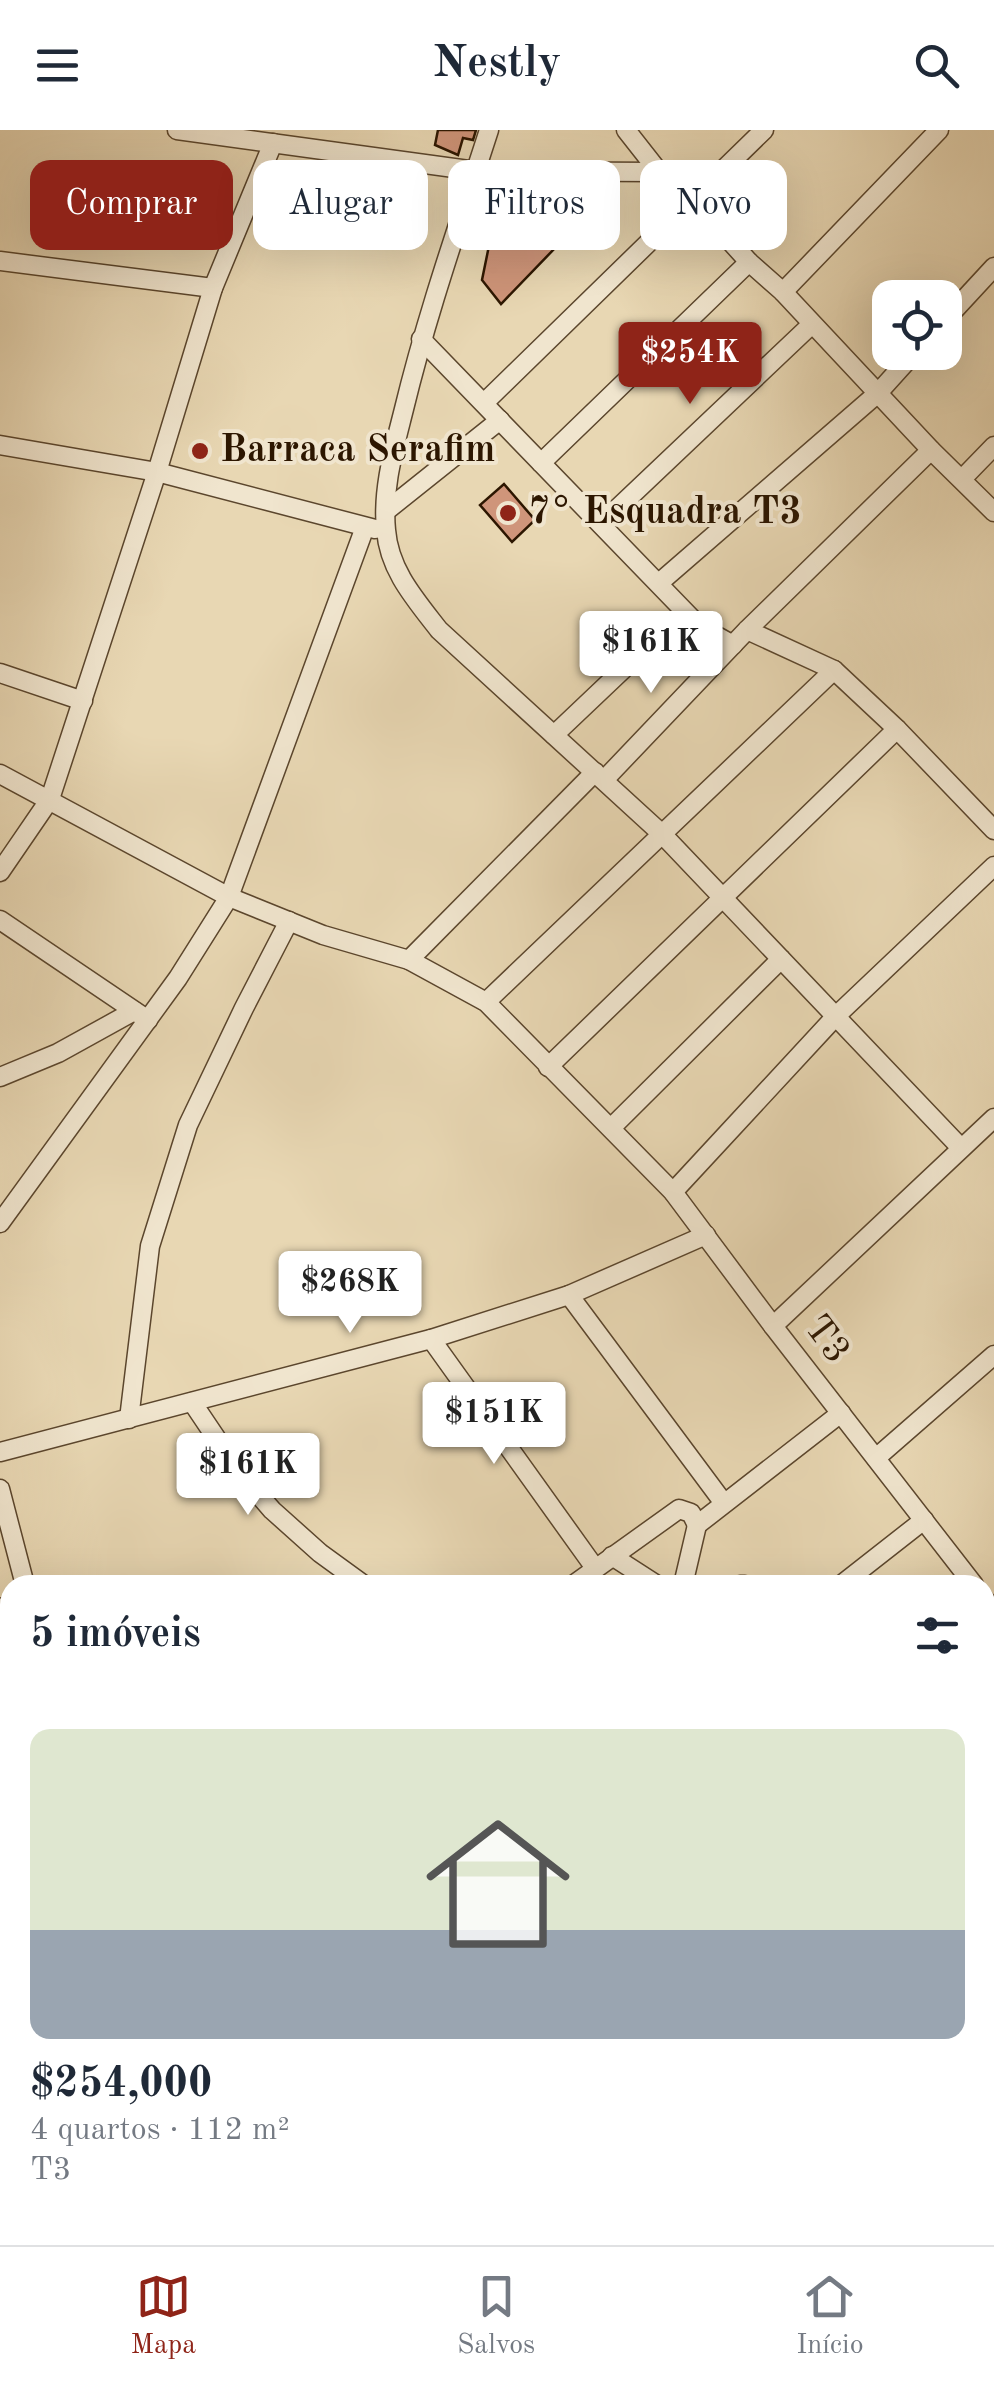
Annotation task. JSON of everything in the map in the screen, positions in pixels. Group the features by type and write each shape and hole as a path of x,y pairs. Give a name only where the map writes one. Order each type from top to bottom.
{"street":[{"path":"177,130 448,167"},
{"path":"479,160 489,130"},
{"path":"626,130 650,160"},
{"path":"726,160 744,138 764,130"},
{"path":"783,292 939,130"},
{"path":"0,872 50,799 158,472 213,288 273,143"},
{"path":"450,250 421,339 392,459 386,532 394,566 439,630 663,834 960,1148"},
{"path":"484,403 642,250"},
{"path":"738,250 994,512"},
{"path":"0,260 213,288"},
{"path":"542,462 749,262"},
{"path":"962,302 994,267"},
{"path":"601,524 812,324"},
{"path":"421,339 699,626 733,645"},
{"path":"659,583 878,393 899,370"},
{"path":"386,511 500,420"},
{"path":"0,444 158,472 386,532"},
{"path":"962,479 994,446"},
{"path":"409,960 931,450"},
{"path":"1,1221 141,1016 229,896 365,527"},
{"path":"746,630 834,670 994,830"},
{"path":"554,735 652,642"},
{"path":"486,1002 834,670"},
{"path":"0,673 82,701"},
{"path":"548,1067 896,729"},
{"path":"0,774 229,896 322,935 409,960 486,1002 672,1192 773,1326"},
{"path":"672,1192 836,1016 994,866"},
{"path":"0,920 141,1016"},
{"path":"129,1418 150,1246 188,1126 289,922"},
{"path":"612,1127 781,959"},
{"path":"0,1078 141,1016"},
{"name":"T3","path":"966,1575 773,1326 994,1118"},
{"path":"0,1452 431,1340 569,1294 706,1235"},
{"path":"569,1294 723,1502"},
{"path":"431,1340 595,1568"},
{"path":"876,1458 993,1359"},
{"path":"192,1402 239,1472 272,1510 350,1575"},
{"path":"686,1575 698,1525 841,1413"},
{"path":"0,1489 23,1575"},
{"path":"586,1575 679,1509 691,1513 698,1525"},
{"path":"855,1575 924,1520"},
{"path":"612,1556 641,1575"}],"building":[{"path":"438,130 476,130 473,140 463,138 458,155 435,145"},
{"path":"488,250 553,250 501,304 482,280"},
{"name":"7° Esquadra T3","path":"504,484 535,520 512,542 480,505"}],"place":[{"name":"Barraca Serafim","path":"200,451"},
{"name":"7° Esquadra T3","path":"508,513"}]}
